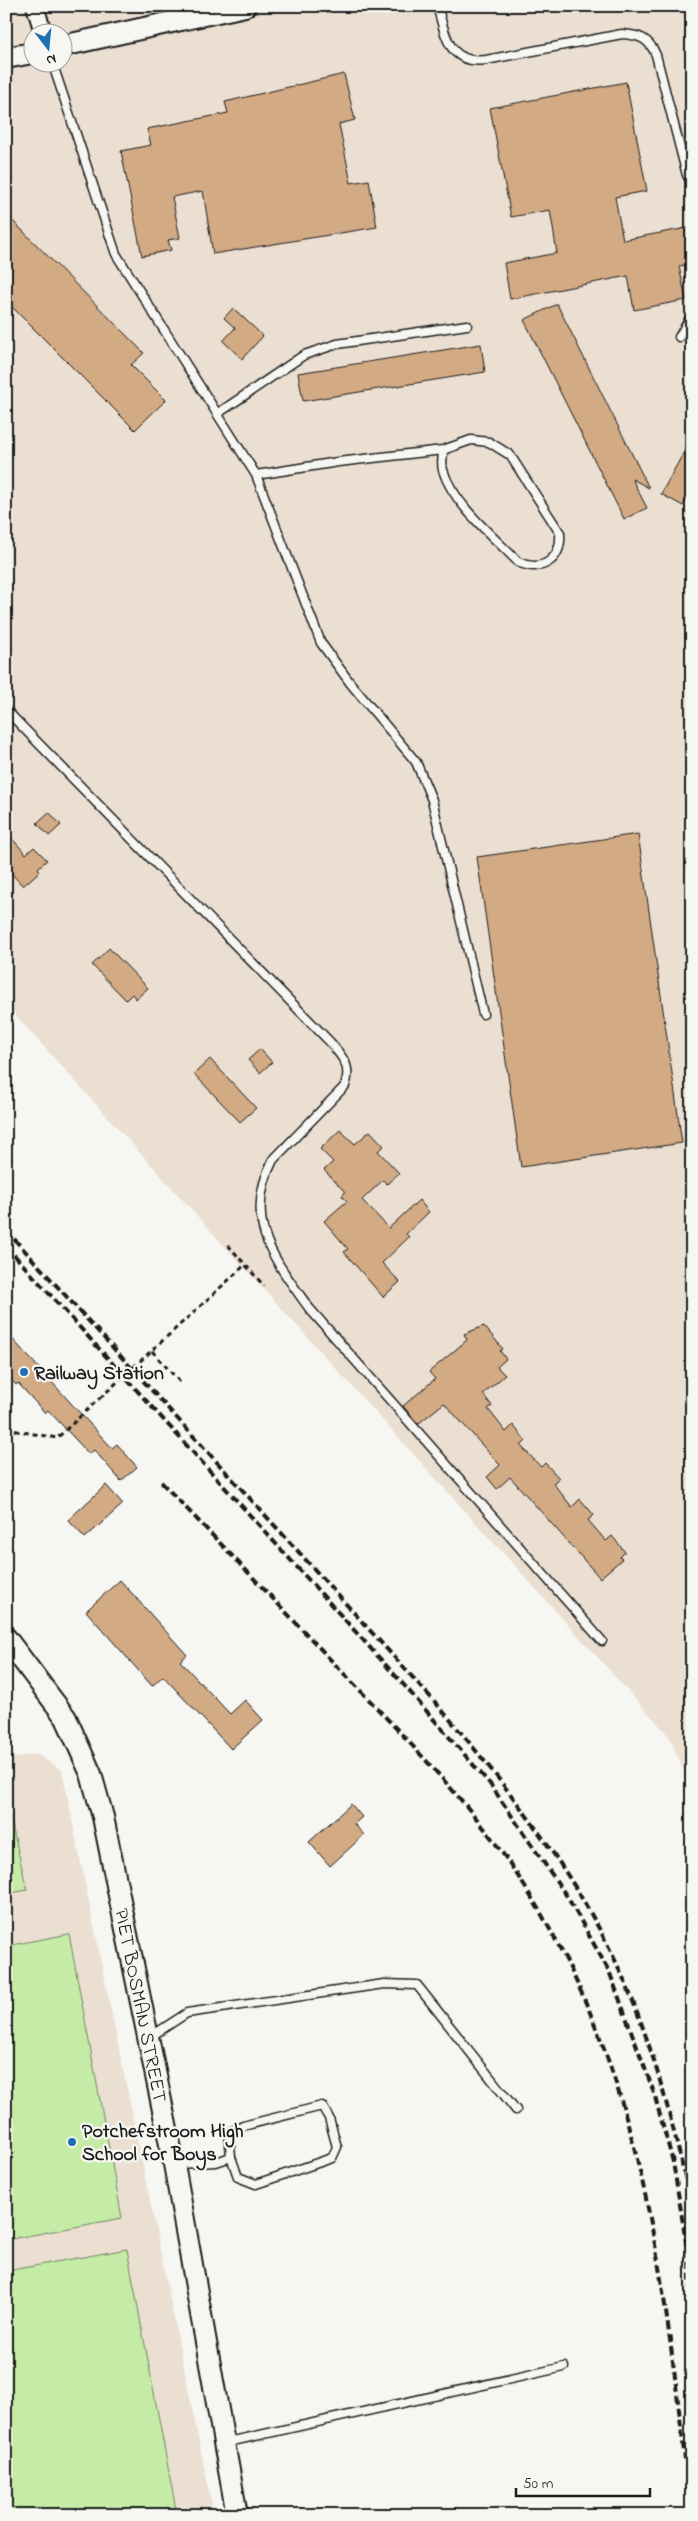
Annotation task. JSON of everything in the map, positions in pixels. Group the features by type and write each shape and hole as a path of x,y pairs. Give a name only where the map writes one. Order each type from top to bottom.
{"street":[{"path":"35,6 40,22"},
{"path":"72,44 245,6"},
{"path":"6,58 22,55"},
{"name":"PIET BOSMAN STREET","path":"10,1650 66,1718 91,1774 103,1816 174,2164 237,2515"}],"lane":[{"path":"437,6 450,46 456,54 468,60 486,60 622,34 636,35 646,39 656,55 687,175 692,183"},
{"path":"55,72 116,254 256,475 321,643 351,684 416,762 432,800 483,1014"},
{"path":"679,337 692,315"},
{"path":"217,414 304,355 337,344 467,325"},
{"path":"256,475 338,462 443,450 471,440 489,442 510,455 560,533 561,546 556,556 538,566 528,566 518,562 468,511 454,492 442,468 443,450"},
{"path":"6,710 330,1042 345,1061 349,1074 345,1086 273,1160 266,1174 260,1194 262,1222 267,1243 281,1269 309,1308 602,1641"},
{"path":"148,2038 187,2013 384,1984 417,1985 516,2110"},
{"path":"322,2106 329,2118 337,2147 332,2158 256,2184 238,2177 231,2157 229,2133 243,2126 322,2106"},
{"path":"174,2164 216,2162 231,2157"},
{"path":"223,2443 564,2367"}],"path":[{"path":"228,1245 264,1286"},
{"path":"6,1429 57,1438 245,1265"},
{"path":"152,1351 179,1381 182,1378"}],"shaded area":[{"path":"6,6 692,6 692,1790 669,1736 6,1005"},
{"name":"Potchefstroom High School for Boys","path":"36,1754 62,1770 214,2515 6,2515 6,1760"}],"green space":[{"path":"6,1799 27,1890 6,1894"},
{"path":"69,1934 122,2218 6,2240 6,1946"},
{"path":"127,2249 177,2515 6,2515 6,2271"}],"building":[{"path":"344,74 355,120 339,124 351,183 369,180 377,227 213,254 203,191 172,197 180,238 168,240 171,250 142,256 121,151 151,145 147,129 228,113 225,102"},
{"path":"626,82 647,191 615,197 623,240 692,227 692,264 679,266 686,300 634,310 628,276 510,299 504,263 557,253 550,210 511,217 490,108"},
{"path":"6,214 144,353 131,365 166,400 135,430 6,301"},
{"path":"557,304 649,488 632,479 647,508 624,519 524,320"},
{"path":"233,308 263,336 242,359 223,341 235,328 224,318"},
{"path":"481,344 485,372 303,401 298,373"},
{"path":"692,437 692,490 683,506 661,494"},
{"path":"49,812 61,825 49,836 37,823"},
{"path":"6,832 26,854 34,847 47,860 38,868 40,871 23,886 6,868"},
{"path":"638,834 682,1143 521,1167 477,857"},
{"path":"109,948 148,988 136,999 132,994 126,1000 92,965"},
{"path":"260,1049 272,1062 260,1073 248,1060"},
{"path":"210,1059 256,1108 240,1122 194,1074"},
{"path":"340,1130 355,1144 370,1131 384,1146 378,1151 399,1173 387,1184 383,1180 362,1200 389,1228 419,1200 429,1212 406,1234 409,1237 382,1263 400,1282 383,1297 344,1252 348,1249 324,1221 347,1201 342,1196 345,1192 324,1170 333,1162 320,1149"},
{"path":"484,1326 503,1349 500,1351 506,1359 497,1367 505,1375 483,1394 492,1406 488,1409 506,1432 513,1425 526,1441 521,1446 541,1467 545,1463 559,1478 553,1483 572,1507 580,1499 594,1515 588,1520 606,1541 612,1536 625,1552 620,1557 622,1559 600,1578 510,1477 497,1489 487,1477 500,1465 444,1403 418,1424 403,1406 435,1379 429,1372 467,1340 464,1334"},
{"path":"6,1332 112,1448 117,1444 137,1467 121,1481 94,1450 89,1454 48,1410 45,1413 18,1383 16,1385 6,1375"},
{"path":"106,1485 123,1504 85,1538 68,1520"},
{"path":"120,1580 187,1655 180,1661 230,1714 245,1700 263,1720 231,1749 163,1676 152,1686 86,1611"},
{"path":"351,1804 362,1817 354,1824 364,1835 330,1866 309,1842"}],"railway":[{"path":"6,1230 435,1702 489,1767 540,1835 587,1906 625,1982 655,2064 692,2206"},
{"path":"6,1246 403,1684 490,1784 568,1898 609,1971 653,2090 673,2162 689,2260 692,2316"},
{"path":"161,1482 396,1728 461,1800 506,1858 563,1953 606,2054 636,2153 657,2254 685,2460"},
{"path":"691,2515 692,2499"}],"place":[{"name":"Railway Station","path":"24,1372"},
{"name":"Potchefstroom High School for Boys","path":"72,2142"}]}
